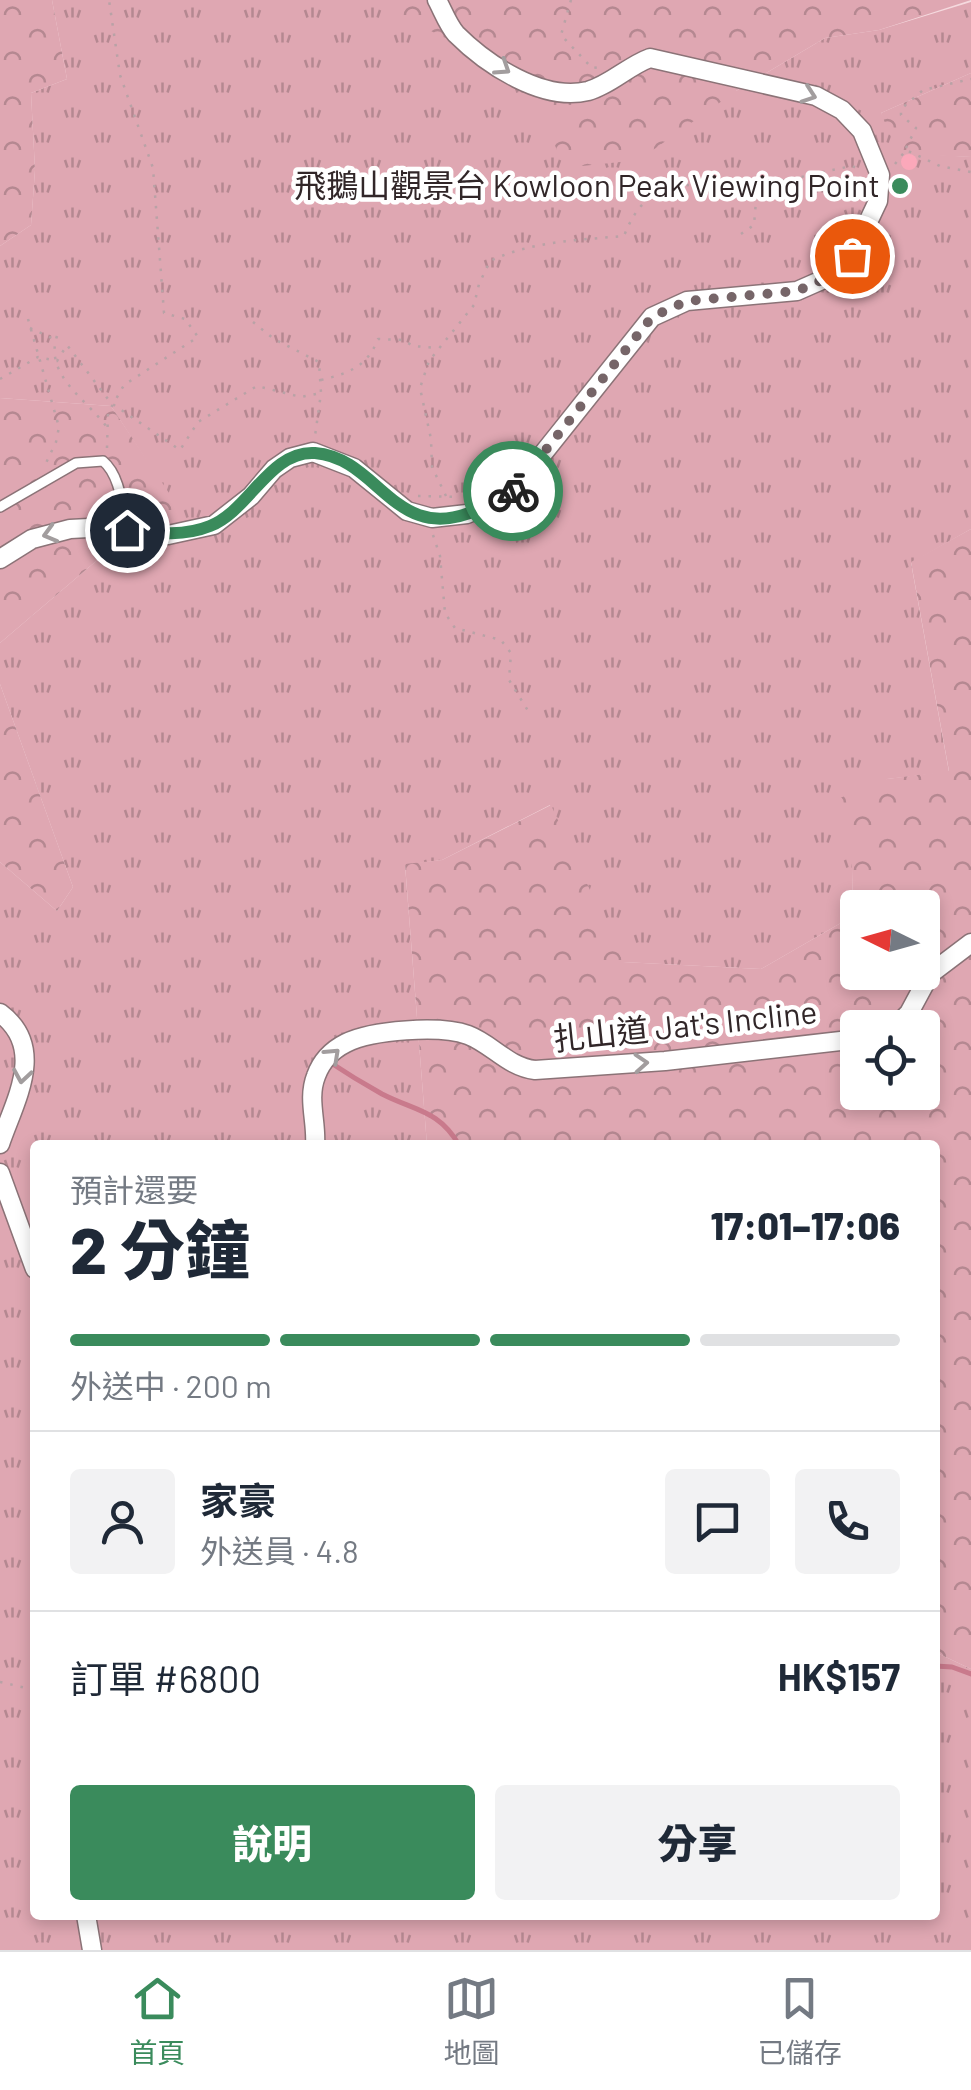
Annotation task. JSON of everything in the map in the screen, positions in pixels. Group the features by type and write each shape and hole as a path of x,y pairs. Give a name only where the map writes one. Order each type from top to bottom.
{"street":[{"path":"0,559 48,533 89,528 168,535 214,525 251,496 274,469 290,458 313,452 354,468 407,510 432,518 468,514 510,495 652,317 687,301 797,291 831,276 852,256 878,200 880,176 862,131 842,110 816,96 650,58 591,90 554,94 522,80 476,50 454,31 437,0"},
{"path":"911,1010 934,970 971,943"},
{"path":"0,1013 17,1030 26,1049 23,1084 0,1144"},
{"name":"扎山道 Jat's Incline","path":"315,1140 312,1104 317,1073 334,1052 361,1038 450,1030 473,1037 514,1065 535,1070 665,1061 840,1041"},
{"path":"0,1173 30,1255"},
{"path":"87,1920 92,1950"}],"lane":[{"path":"0,507 76,463 88,460 107,465 115,478 127,530"}],"path":[{"path":"107,465 111,403 124,385 198,337 185,319 164,313 153,168 120,75 109,0"},
{"path":"571,0 561,34 592,68 606,67"},
{"path":"446,496 432,467 420,388 438,348 474,305 490,261 545,242 567,244 624,236 633,212 655,193 670,187 752,184 852,166 880,176 906,150 916,128 901,115 901,109 922,90 971,78"},
{"path":"906,150 940,166 971,172"},
{"path":"742,234 754,225 756,201 787,178"},
{"path":"28,319 59,426 37,486"},
{"path":"253,322 274,339 318,362 321,394 313,452"},
{"path":"30,328 56,338 56,361 65,382 108,429"},
{"path":"320,380 353,372 372,354 378,339 438,348"},
{"path":"56,361 67,344 111,403 180,450 198,422 257,386 300,397 321,394"},
{"path":"0,379 38,358 56,361"},
{"path":"389,499 446,496 491,504"},
{"path":"432,518 446,613 455,628 501,640 510,653 510,680 530,714"},
{"path":"0,1682 30,1689"}],"green space":[{"path":"0,0 52,0 67,79 31,93 35,170 31,225 0,246"},
{"path":"52,0 400,0 401,15 736,91 825,38 879,30 971,2 971,73 881,113 908,153 971,157 971,529 911,563 949,772 887,779 852,869 852,890 840,890 840,923 761,969 622,962 550,805 442,860 405,865 427,1140 30,1140 30,1920 940,1920 940,1654 971,1669 971,1950 0,1950 0,862 57,911 73,887 0,684 0,643 115,545 193,532 111,406 0,398 0,246 31,225 35,170 31,93 67,79"},
{"path":"400,0 971,0 879,30 825,38 736,91 639,160 582,166 558,153 530,82 400,15"},
{"path":"971,73 971,157 898,154 881,113"},
{"path":"0,398 111,406 195,532 115,545 0,643"},
{"path":"971,529 971,1669 940,1654 940,1140 427,1140 405,864 442,860 551,805 623,962 761,969 840,923 840,990 940,990 940,890 852,890 840,798 887,779 949,771 911,562"},
{"path":"0,684 73,887 57,911 0,862"}],"building":[{"path":"909,154 917,162 909,170 901,162"}],"waterway":[{"path":"328,1061 382,1094 435,1118 456,1140"},
{"path":"940,1666 971,1674"}],"way so far":[{"path":"513,491 652,317 687,301 797,291 831,276 852,256"}],"place":[{"name":"飛鵝山觀景台 Kowloon Peak Viewing Point","path":"900,186"}],"route":[{"path":"127,530 168,535 214,525 251,496 274,469 290,458 313,452 354,468 389,499 432,518 468,514 513,491"}]}
